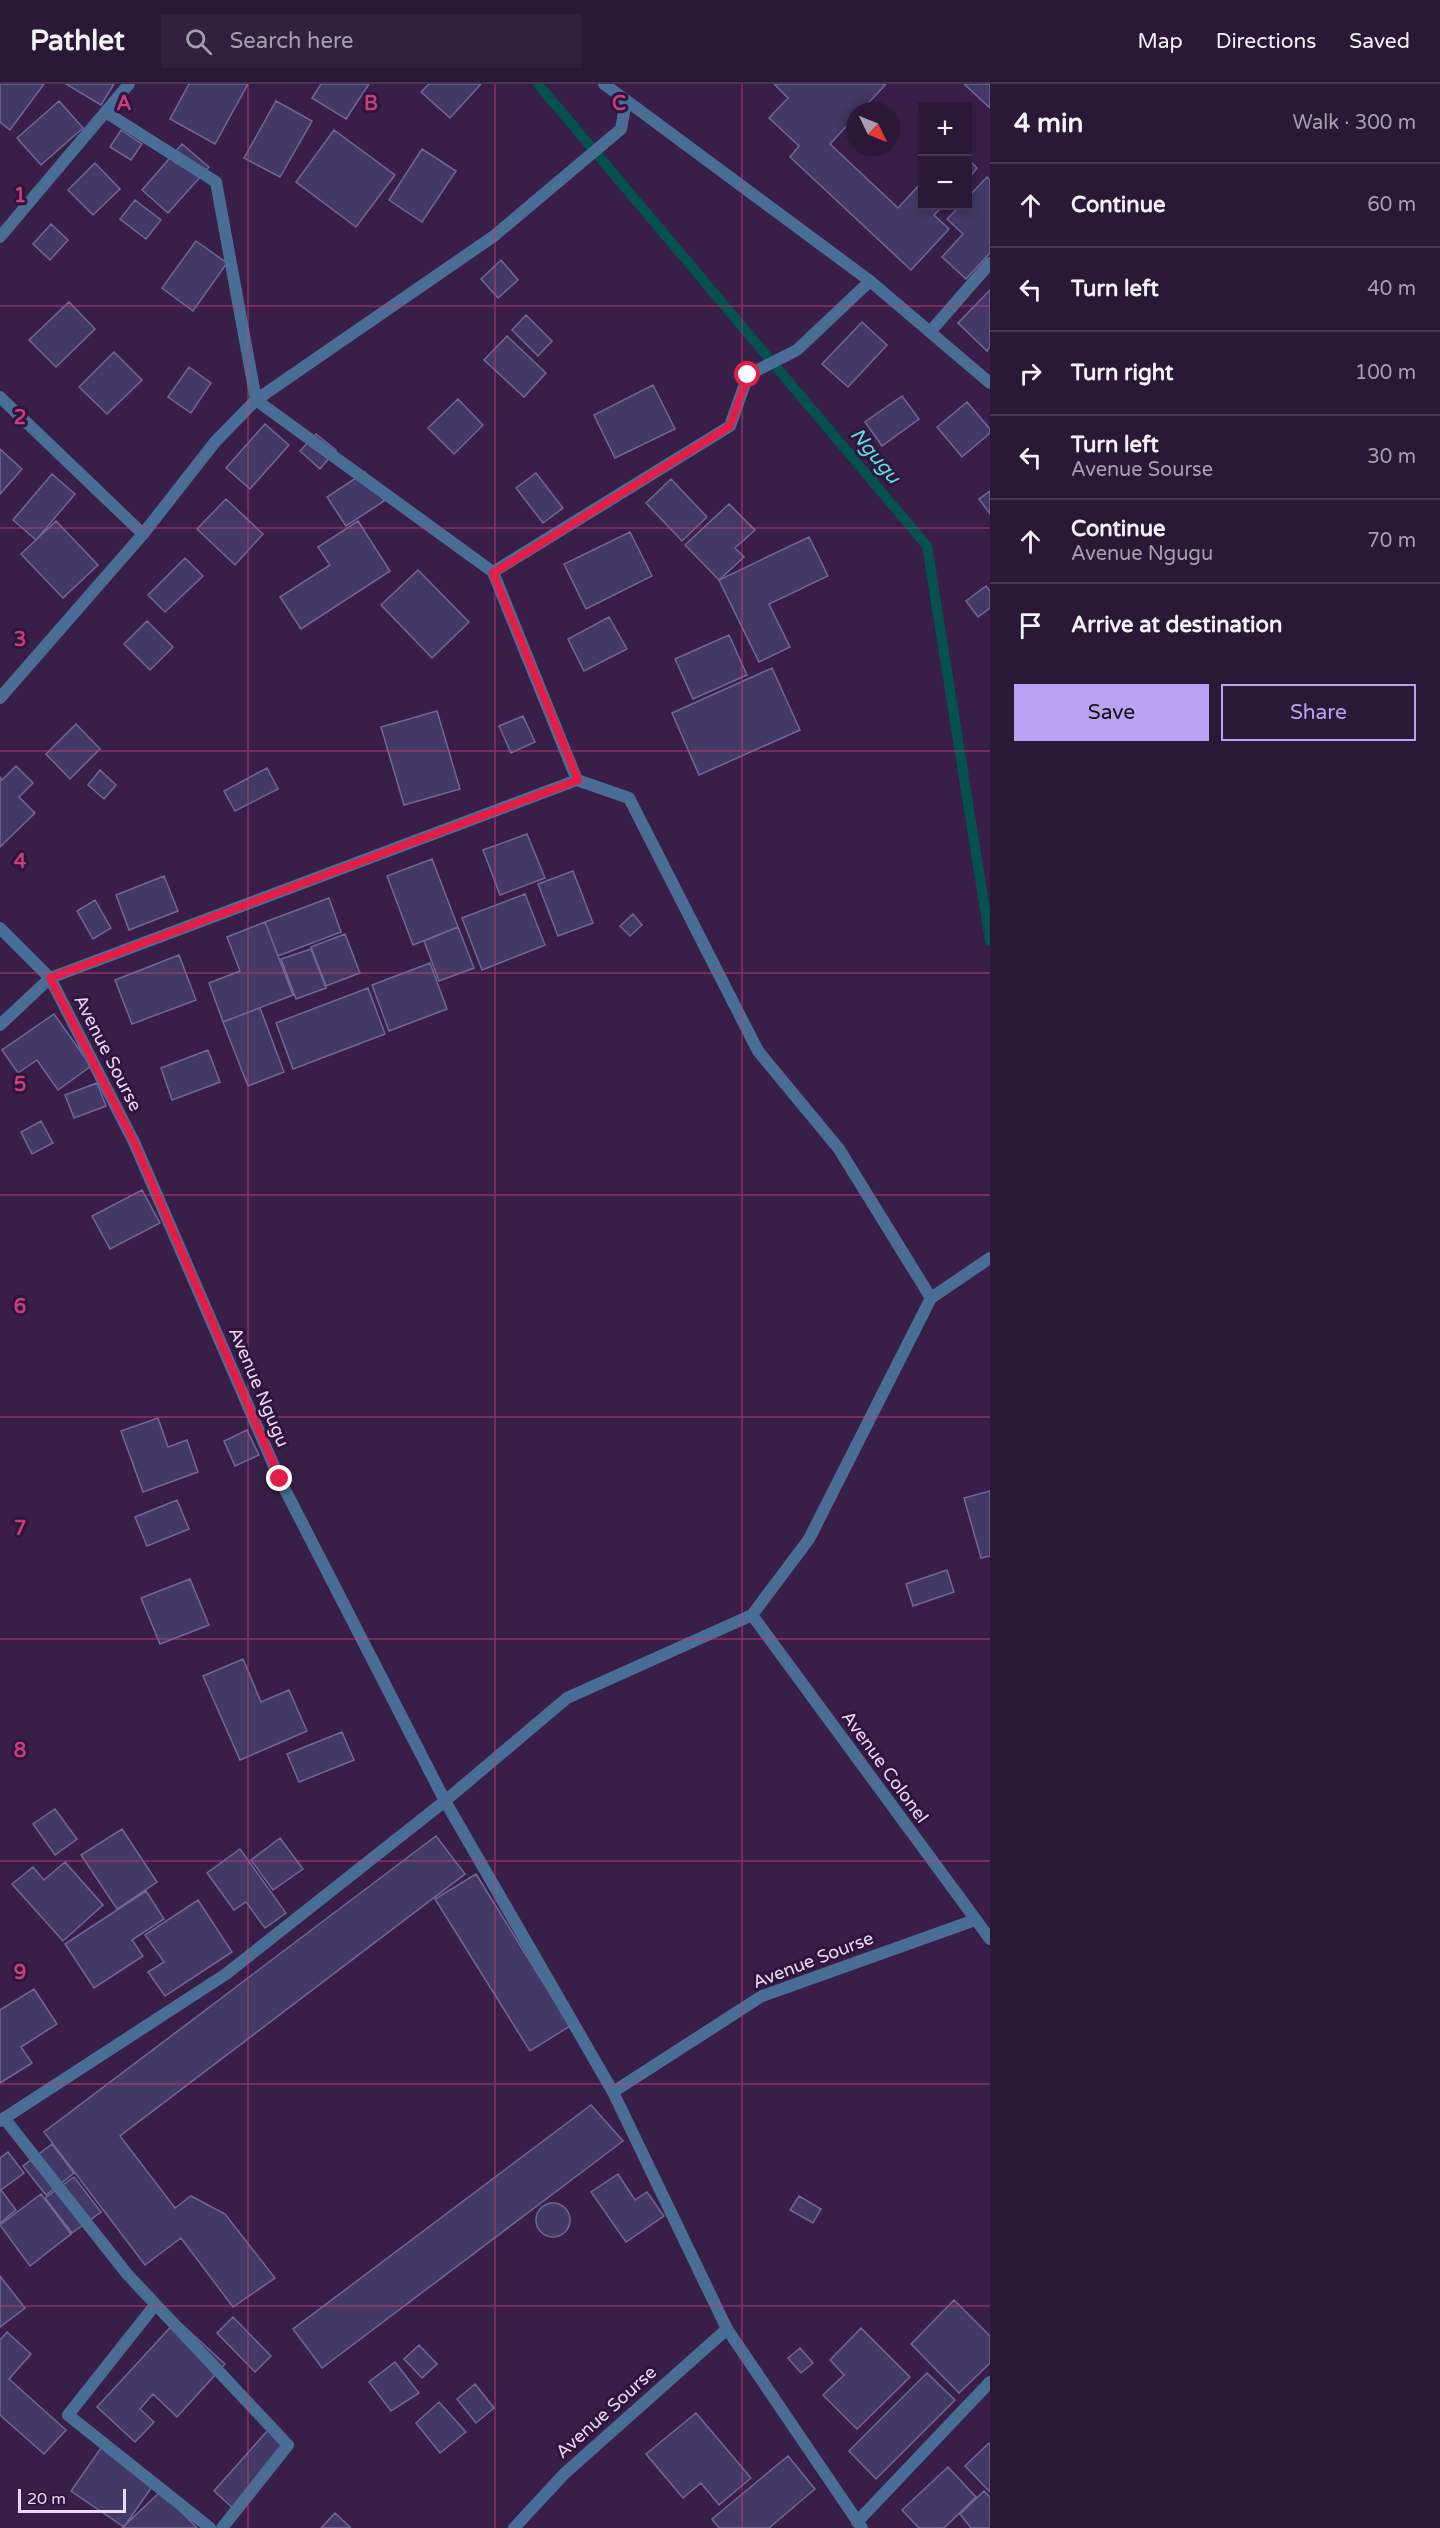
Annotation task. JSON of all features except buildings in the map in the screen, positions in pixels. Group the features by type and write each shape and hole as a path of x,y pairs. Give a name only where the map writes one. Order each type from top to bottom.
{"street":[{"path":"0,237 129,84"},
{"path":"604,84 870,281 990,383"},
{"path":"0,698 143,534 215,442 256,400 494,236 621,129 626,102"},
{"path":"106,113 216,182 256,400 493,573 578,780"},
{"path":"930,332 990,263"},
{"path":"493,573 730,426 748,375 796,350 870,281"},
{"path":"0,397 143,534"},
{"path":"0,1025 50,978 578,780 629,798 758,1051 839,1149 931,1298"},
{"name":"Avenue Sourse","path":"0,928 50,978 134,1142"},
{"name":"Avenue Ngugu","path":"134,1142 280,1479 445,1801 613,2092 727,2329 859,2525"},
{"path":"222,2528 288,2445 127,2274 2,2119 226,1974 445,1801 567,1698 752,1615 809,1539 931,1298 990,1258"},
{"name":"Avenue Colonel","path":"752,1615 990,1939"},
{"name":"Avenue Sourse","path":"613,2092 762,1996 975,1920"},
{"path":"155,2305 68,2415 210,2528"},
{"name":"Avenue Sourse","path":"514,2528 564,2474 727,2329"},
{"path":"859,2525 990,2382"}],"waterway":[{"name":"Ngugu","path":"538,84 927,546 990,941"}],"route":[{"path":"280,1479 134,1142 50,978 578,780 493,573 730,426 748,375"}]}
